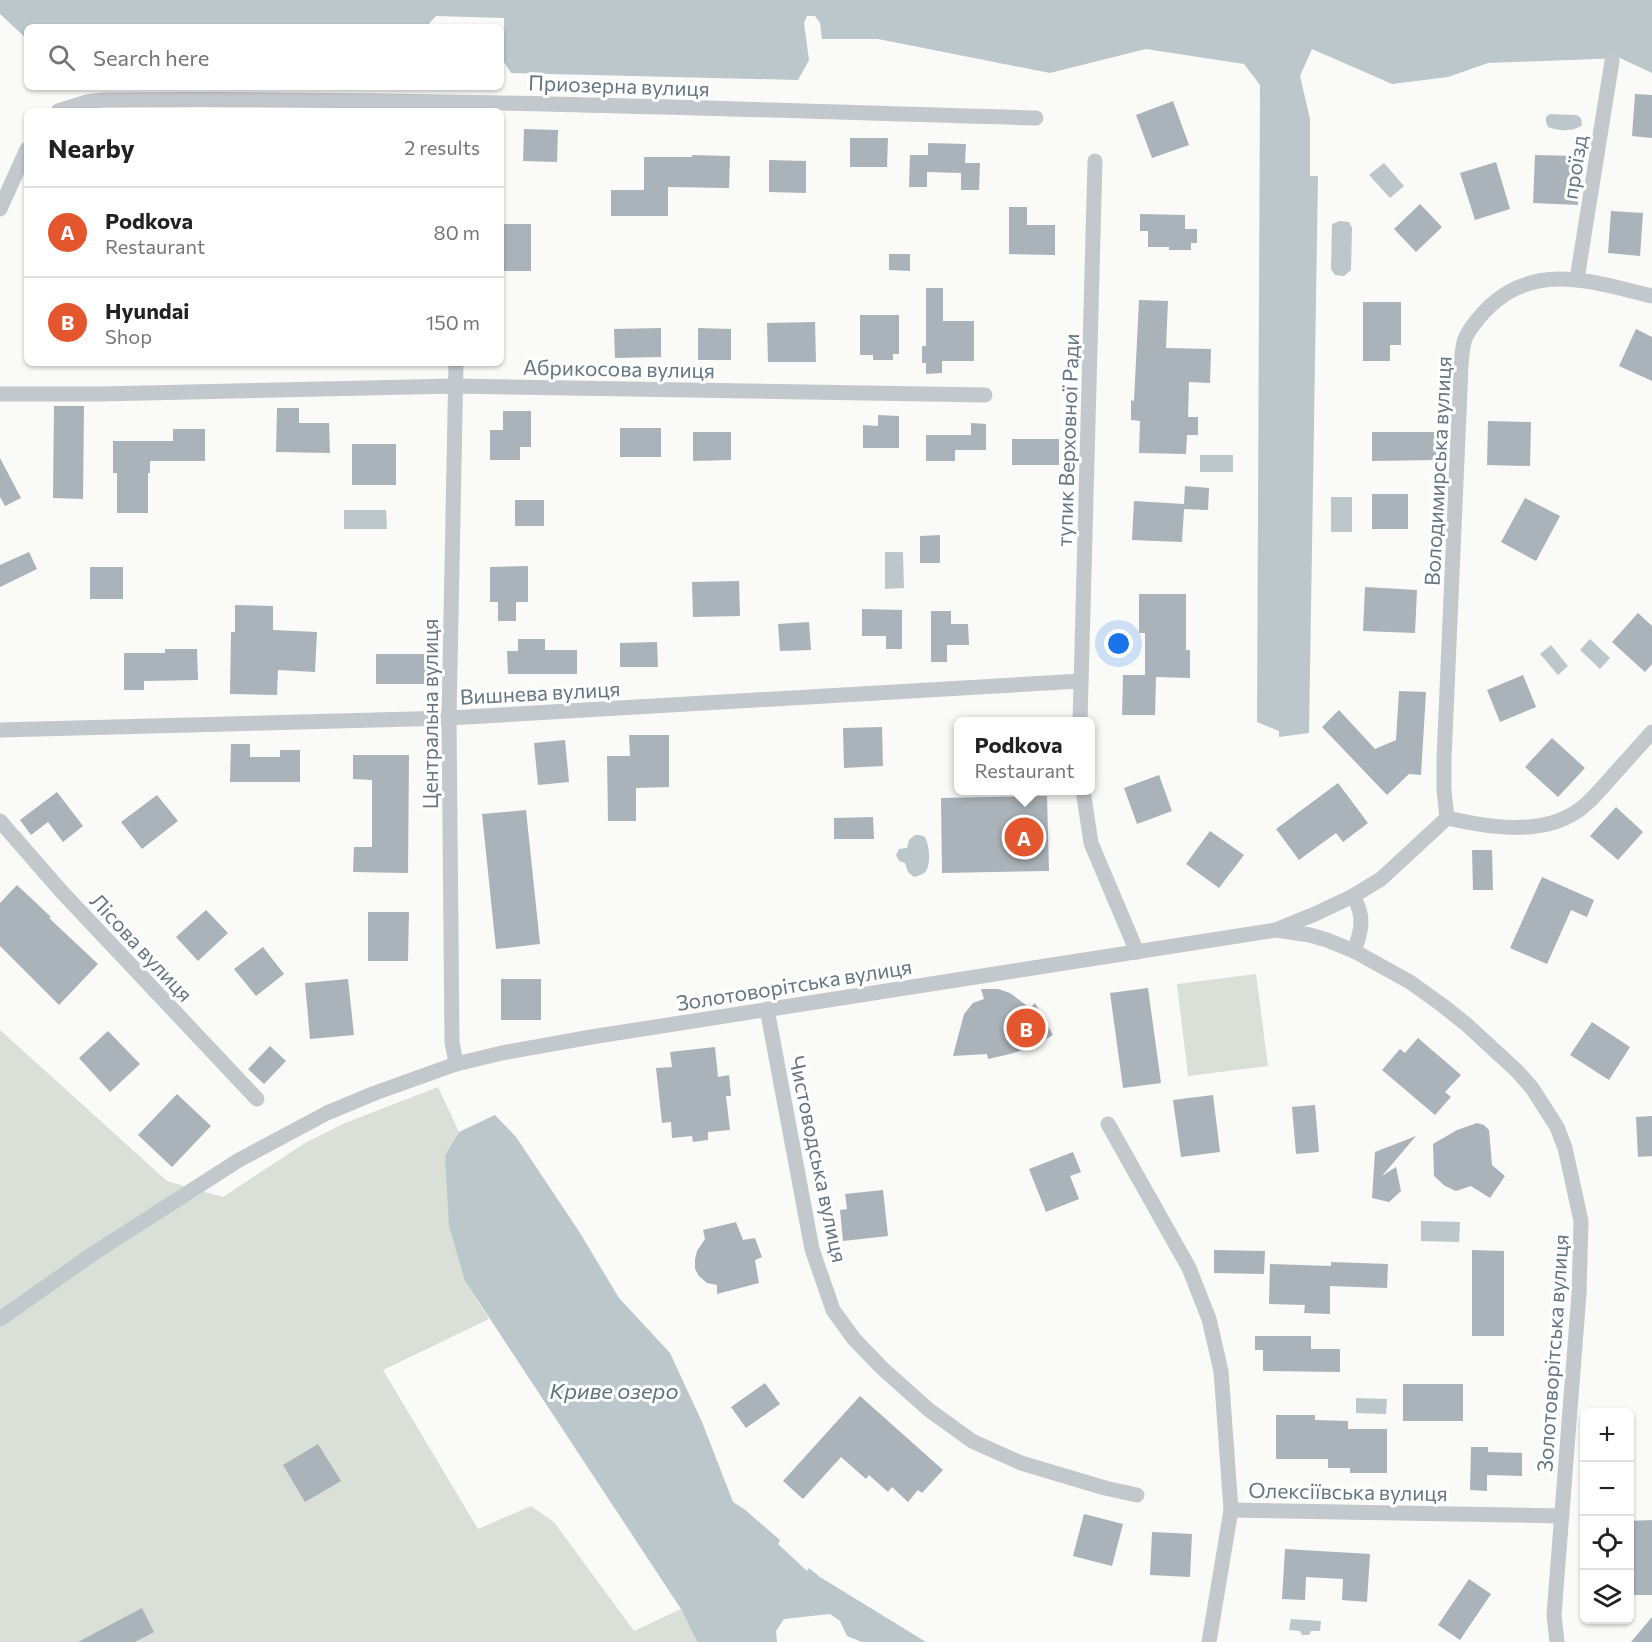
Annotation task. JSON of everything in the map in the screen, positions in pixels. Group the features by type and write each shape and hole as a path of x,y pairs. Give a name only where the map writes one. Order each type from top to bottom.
{"street":[{"name":"проїзд","path":"1577,279 1612,61"},
{"name":"Приозерна вулиця","path":"68,108 102,100 192,99 1036,118"},
{"path":"0,209 24,156"},
{"name":"тупик Верховної Ради","path":"1080,717 1095,160"},
{"name":"Володимирська вулиця","path":"1447,818 1444,790 1445,735 1460,390 1466,339 1483,313 1518,286 1545,280 1577,279 1652,296"},
{"name":"Центральна вулиця","path":"456,366 449,718 452,1042 456,1064"},
{"name":"Абрикосова вулиця","path":"0,394 455,386 985,395"},
{"name":"Вишнева вулиця","path":"0,730 449,718 1081,681"},
{"path":"1447,818 1482,826 1545,825 1561,820 1590,802 1652,732"},
{"path":"1084,795 1091,843 1137,952"},
{"name":"Золотоворітська вулиця","path":"0,1319 94,1253 239,1160 327,1113 456,1064 554,1043 1276,930 1353,896 1388,874 1447,818"},
{"name":"Лісова вулиця","path":"0,821 61,891 257,1100"},
{"path":"1353,896 1359,905 1362,918 1360,935 1354,951"},
{"name":"Золотоворітська вулиця","path":"1276,930 1310,935 1354,951 1410,982 1466,1024 1516,1071 1532,1088 1557,1126 1565,1148 1581,1221 1579,1294 1554,1615 1557,1642"},
{"name":"Чистоводська вулиця","path":"767,1009 812,1249 833,1310 854,1339 882,1368 929,1410 972,1441 1021,1463 1137,1495"},
{"path":"1108,1124 1189,1268 1209,1319 1221,1371 1232,1510"},
{"name":"Олексіївська вулиця","path":"1209,1642 1232,1510 1562,1516"}],"shaded area":[{"path":"1256,974 1268,1066 1188,1076 1177,984"},
{"path":"0,1030 167,1181 223,1197 305,1143 345,1123 438,1087 459,1132 445,1155 465,1281 489,1319 383,1370 478,1529 531,1506 554,1522 634,1631 681,1609 697,1642 0,1642"}],"water":[{"path":"0,0 1652,0 1652,73 1620,58 1488,63 1448,77 1392,84 1312,49 1300,76 1310,119 1310,176 1318,176 1309,733 1279,737 1279,731 1257,722 1260,85 1244,64 1146,49 1050,73 878,39 822,39 820,23 815,16 807,16 804,23 809,60 798,80 511,73 504,62 504,18 436,16 429,24 24,24 24,36 0,14"},
{"path":"1550,114 1576,115 1581,118 1582,125 1566,130 1548,127 1546,117"},
{"path":"1384,163 1404,186 1390,198 1369,175"},
{"path":"1340,221 1349,222 1352,228 1351,270 1344,276 1335,275 1331,269 1332,224"},
{"path":"1200,455 1233,455 1233,472 1200,472"},
{"path":"1331,497 1352,497 1352,532 1331,532"},
{"path":"344,510 386,510 387,529 344,529"},
{"path":"885,552 903,552 904,588 885,589"},
{"path":"1590,639 1610,658 1600,669 1580,650"},
{"path":"1551,645 1568,666 1558,675 1540,654"},
{"path":"915,835 925,837 929,857 926,871 914,877 908,872 905,863 899,861 896,855 899,849 907,848 909,840"},
{"name":"Криве озеро","path":"495,1115 516,1137 580,1233 619,1298 670,1353 702,1422 733,1502 780,1540 778,1544 807,1571 809,1568 926,1642 862,1642 847,1636 840,1621 830,1614 784,1619 776,1631 777,1642 697,1642 681,1609 465,1281 449,1226 445,1155 459,1132"},
{"path":"1421,1221 1460,1222 1459,1242 1421,1241"},
{"path":"1356,1398 1387,1399 1386,1414 1356,1413"},
{"path":"1291,1619 1321,1621 1320,1631 1311,1631 1309,1635 1302,1635 1300,1631 1289,1630"}],"building":[{"path":"1635,94 1652,95 1652,138 1632,136"},
{"path":"1173,101 1189,145 1152,158 1136,115"},
{"path":"524,129 558,130 557,162 523,161"},
{"path":"850,138 888,138 887,167 850,167"},
{"path":"928,143 966,144 965,163 980,163 979,190 961,190 961,173 927,172 927,187 909,187 910,155 928,155"},
{"path":"692,155 730,156 729,188 668,187 668,216 611,216 611,190 644,190 644,157 692,157"},
{"path":"1535,155 1579,156 1578,205 1533,203"},
{"path":"769,160 806,161 806,193 769,192"},
{"path":"1496,162 1510,209 1475,220 1460,173"},
{"path":"1420,204 1442,227 1416,252 1394,229"},
{"path":"1009,207 1027,207 1027,225 1055,225 1055,255 1009,254"},
{"path":"1611,211 1643,213 1640,256 1608,253"},
{"path":"1140,214 1185,215 1185,229 1197,229 1197,243 1191,243 1191,250 1148,247 1148,231 1140,231"},
{"path":"504,224 531,224 531,271 504,271"},
{"path":"889,254 910,254 910,271 889,270"},
{"path":"926,288 943,288 943,321 974,321 974,361 942,361 942,373 926,374 926,363 922,363 922,346 926,346"},
{"path":"1139,300 1168,301 1166,348 1211,349 1210,383 1189,382 1188,417 1198,417 1198,435 1187,435 1186,454 1139,453 1140,421 1131,420 1131,400 1134,401"},
{"path":"1363,302 1401,302 1401,345 1390,345 1390,361 1363,361"},
{"path":"860,315 899,315 899,354 893,354 893,360 873,360 873,355 860,355"},
{"path":"815,322 816,362 768,362 767,323"},
{"path":"661,328 661,357 615,358 614,329"},
{"path":"698,328 731,329 731,360 698,360"},
{"path":"1636,329 1652,337 1652,381 1619,366"},
{"path":"54,406 84,406 83,499 53,498"},
{"path":"277,408 299,408 299,423 329,423 330,453 276,452"},
{"path":"503,411 531,411 531,447 520,447 520,460 490,460 490,430 503,430"},
{"path":"878,415 899,416 899,448 863,448 863,425 878,426"},
{"path":"1488,421 1531,422 1530,466 1487,465"},
{"path":"971,423 986,424 986,450 955,450 955,461 926,461 926,435 971,435"},
{"path":"620,428 661,428 661,457 620,457"},
{"path":"173,429 205,429 205,461 150,461 148,513 117,513 117,473 113,473 113,441 173,441"},
{"path":"693,432 731,432 731,460 693,461"},
{"path":"1372,432 1436,432 1436,460 1372,461"},
{"path":"1012,439 1059,439 1059,465 1012,465"},
{"path":"352,444 396,444 396,485 352,485"},
{"path":"0,458 21,498 5,506 0,497"},
{"path":"1185,486 1209,488 1208,510 1184,509 1182,542 1132,540 1134,501 1184,504"},
{"path":"1372,494 1408,494 1408,529 1372,529"},
{"path":"1525,498 1560,516 1536,561 1501,542"},
{"path":"515,500 544,500 544,526 515,526"},
{"path":"940,535 940,563 920,563 920,536"},
{"path":"29,552 37,569 0,587 0,565"},
{"path":"528,566 528,602 516,602 516,621 498,621 498,602 490,602 490,567"},
{"path":"90,567 123,567 123,599 90,599"},
{"path":"739,581 740,616 693,617 692,582"},
{"path":"1365,587 1417,590 1415,633 1363,631"},
{"path":"1139,594 1186,594 1186,650 1190,650 1190,678 1156,677 1155,715 1122,715 1123,675 1145,675 1145,633 1139,633"},
{"path":"235,605 273,606 273,630 317,632 315,672 278,670 277,695 230,694 231,632 235,632"},
{"path":"862,609 902,610 902,649 886,649 886,636 862,636"},
{"path":"931,611 951,611 951,624 968,624 969,645 947,645 947,662 931,662"},
{"path":"1638,613 1652,626 1652,664 1645,672 1612,642"},
{"path":"809,622 811,650 780,651 778,624"},
{"path":"518,639 545,639 545,650 577,650 577,674 508,674 507,651 518,651"},
{"path":"657,642 658,667 620,667 620,643"},
{"path":"165,649 197,649 198,680 144,681 144,690 124,690 124,653 165,653"},
{"path":"376,654 425,654 425,684 376,684"},
{"path":"1523,675 1536,707 1500,722 1487,690"},
{"path":"1399,691 1426,692 1421,775 1409,774 1387,795 1322,727 1339,710 1375,749 1396,740"},
{"path":"882,727 883,766 844,768 843,728"},
{"path":"629,735 669,735 669,787 636,788 636,821 608,821 607,756 630,756"},
{"path":"1552,738 1585,768 1558,797 1525,767"},
{"path":"565,740 569,782 538,785 534,743"},
{"path":"231,744 250,744 250,757 280,757 280,750 300,750 300,782 230,782"},
{"path":"353,755 409,755 408,873 353,872 354,847 372,847 372,780 353,779"},
{"path":"1159,775 1172,811 1137,824 1124,788"},
{"path":"1338,783 1368,823 1343,842 1336,833 1299,860 1276,829"},
{"path":"57,792 83,826 63,842 48,822 31,835 20,820"},
{"path":"157,795 178,821 142,849 121,822"},
{"path":"1047,796 1049,871 942,873 941,798"},
{"path":"1616,807 1643,832 1618,860 1590,836"},
{"path":"526,810 540,944 496,949 482,814"},
{"path":"873,817 874,839 834,839 834,818"},
{"path":"1210,831 1244,855 1219,888 1186,864"},
{"path":"1472,850 1492,850 1493,890 1473,890"},
{"path":"1542,877 1594,900 1587,917 1571,910 1547,964 1510,948"},
{"path":"17,885 98,964 59,1005 0,946 0,903"},
{"path":"206,910 228,933 198,961 176,937"},
{"path":"368,912 409,912 408,961 368,961"},
{"path":"263,947 284,974 256,996 234,969"},
{"path":"348,979 354,1035 310,1039 305,983"},
{"path":"501,979 541,979 541,1020 501,1020"},
{"path":"1148,988 1161,1083 1123,1088 1110,993"},
{"path":"981,989 998,989 1010,993 1030,1008 1035,1003 1053,1035 1035,1046 988,1059 987,1054 953,1056 964,1014 973,1003 984,999"},
{"path":"1592,1022 1630,1047 1609,1080 1570,1055"},
{"path":"108,1031 140,1064 110,1092 79,1058"},
{"path":"1418,1038 1461,1075 1445,1092 1451,1097 1435,1115 1382,1070 1400,1049 1405,1053"},
{"path":"270,1046 286,1061 264,1084 248,1069"},
{"path":"715,1047 718,1077 729,1075 731,1096 726,1096 730,1130 708,1132 708,1140 693,1142 692,1136 672,1138 671,1122 662,1123 656,1068 672,1067 670,1052"},
{"path":"177,1094 211,1126 172,1167 138,1135"},
{"path":"1213,1095 1220,1152 1181,1157 1173,1100"},
{"path":"1315,1105 1319,1152 1296,1154 1292,1107"},
{"path":"1652,1116 1652,1156 1638,1157 1636,1117"},
{"path":"1477,1123 1489,1130 1492,1165 1505,1176 1490,1198 1471,1186 1456,1191 1445,1186 1434,1176 1433,1144 1457,1130"},
{"path":"1416,1136 1382,1176 1396,1167 1401,1191 1389,1202 1372,1198 1375,1152"},
{"path":"1073,1152 1081,1172 1070,1176 1079,1199 1046,1212 1029,1169"},
{"path":"883,1190 888,1236 843,1241 840,1210 847,1209 845,1194"},
{"path":"736,1222 743,1240 755,1238 762,1257 755,1260 759,1283 717,1294 717,1285 707,1283 695,1269 697,1251 705,1239 703,1230"},
{"path":"1214,1250 1265,1251 1264,1274 1214,1273"},
{"path":"1472,1250 1504,1251 1504,1336 1472,1336"},
{"path":"1331,1262 1388,1264 1387,1288 1330,1286 1330,1314 1304,1313 1305,1305 1269,1304 1270,1264 1331,1266"},
{"path":"1255,1336 1311,1336 1311,1349 1340,1349 1340,1372 1263,1371 1263,1350 1255,1350"},
{"path":"765,1383 780,1404 746,1428 731,1407"},
{"path":"1403,1384 1463,1384 1463,1421 1403,1421"},
{"path":"860,1396 943,1470 922,1493 918,1490 908,1502 892,1487 888,1492 869,1475 866,1479 841,1457 803,1499 783,1481"},
{"path":"1276,1415 1315,1415 1315,1420 1348,1421 1348,1429 1387,1429 1387,1473 1350,1473 1350,1468 1328,1468 1328,1459 1276,1459"},
{"path":"318,1444 341,1481 305,1502 283,1465"},
{"path":"1471,1447 1488,1447 1488,1452 1522,1453 1522,1476 1487,1475 1487,1491 1470,1490"},
{"path":"1084,1514 1123,1524 1112,1566 1073,1556"},
{"path":"1652,1520 1652,1595 1634,1595 1634,1521"},
{"path":"1152,1532 1192,1534 1190,1577 1150,1575"},
{"path":"1285,1549 1370,1554 1367,1602 1342,1600 1343,1579 1306,1577 1305,1600 1282,1599"},
{"path":"1469,1579 1491,1594 1460,1640 1438,1625"},
{"path":"142,1608 154,1632 135,1642 78,1642"},
{"path":"1652,1617 1652,1642 1631,1642"}],"place":[{"name":"Podkova","path":"1024,837"},
{"name":"Hyundai","path":"1026,1028"}]}
